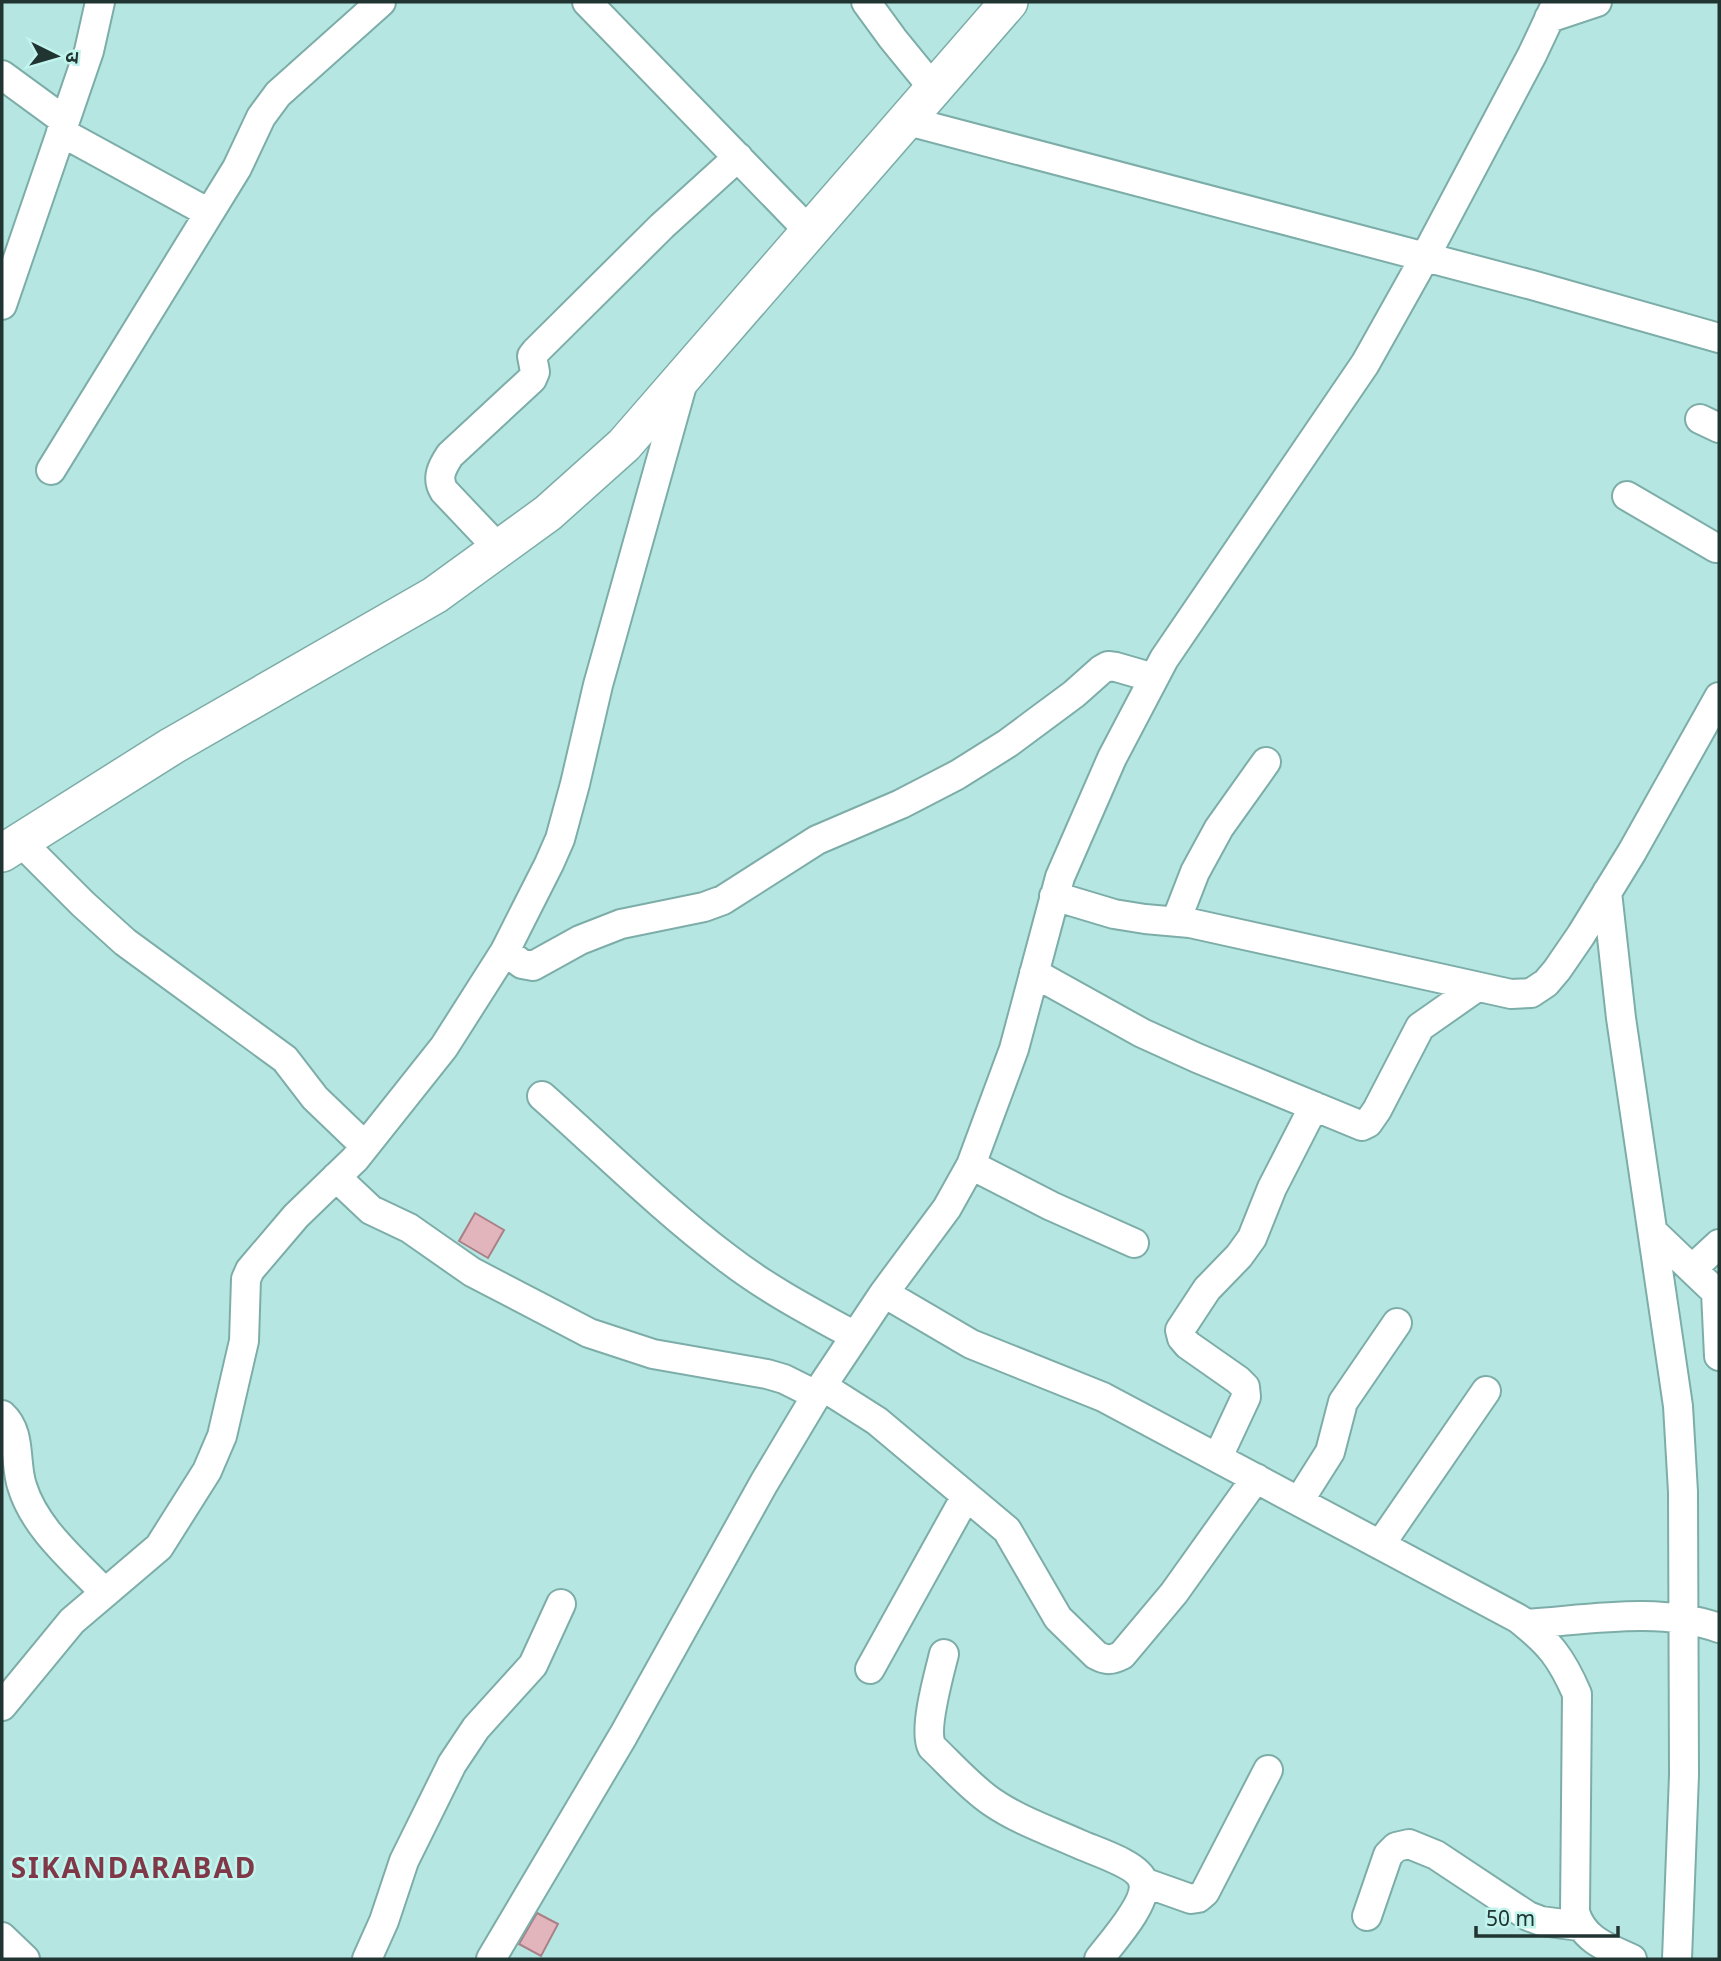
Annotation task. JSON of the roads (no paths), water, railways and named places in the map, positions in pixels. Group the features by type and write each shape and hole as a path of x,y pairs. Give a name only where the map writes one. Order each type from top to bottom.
{"main road":[{"path":"11,847 172,746 435,595 548,513 624,445 1009,2"}],"street":[{"path":"2,305 89,51 100,2"},
{"path":"51,470 237,168 268,106 381,2"},
{"path":"587,2 810,232"},
{"path":"866,2 892,39 933,88"},
{"path":"491,1959 623,1736 819,1390 884,1293 947,1208 971,1165 1010,1061 1060,877 1111,758 1154,678 1202,601 1364,364 1425,257 1553,10 1597,2"},
{"path":"2,75 63,127 209,213"},
{"path":"908,121 1425,257 1719,338"},
{"path":"499,549 444,491 440,484 442,468 450,455 532,379 535,369 532,356 536,351 662,226 738,157"},
{"path":"2,1706 72,1621 159,1547 207,1471 222,1436 244,1341 246,1279 250,1270 296,1216 365,1146 444,1047 505,951 560,839 598,685 685,376"},
{"path":"1627,496 1719,548"},
{"path":"505,951 522,964 533,966 580,940 621,924 704,907 723,900 817,840 901,804 957,775 1008,743 1108,666 1154,678"},
{"path":"1055,896 1114,914 1176,921 1511,994 1531,993 1546,984 1581,935 1718,701"},
{"path":"1176,921 1195,872 1219,828 1266,762"},
{"path":"11,847 83,904 125,942 285,1059 316,1098 365,1146"},
{"path":"1607,892 1621,1018 1678,1406 1684,1492 1684,1775 1677,1959"},
{"path":"1034,973 1142,1032 1197,1058 1358,1125 1368,1123 1420,1027 1477,987"},
{"path":"542,1096 698,1236 771,1289 855,1336"},
{"path":"1218,1457 1246,1397 1245,1387 1188,1345 1180,1330 1207,1289 1239,1256 1252,1238 1272,1188 1314,1106"},
{"path":"971,1165 1051,1206 1134,1243"},
{"path":"337,1177 371,1210 408,1228 472,1272 589,1333 653,1354 784,1379 819,1390 877,1421 1013,1536 1058,1618 1096,1656 1104,1660 1112,1660 1122,1655 1174,1593 1256,1478"},
{"path":"1653,1232 1718,1294 1719,1356"},
{"path":"1692,1269 1719,1244"},
{"path":"884,1293 971,1345 1103,1397 1218,1457 1525,1625 1553,1649 1566,1668 1577,1694 1576,1912 1579,1926 1588,1937 1632,1959"},
{"path":"1299,1501 1330,1452 1343,1402 1397,1323"},
{"path":"1380,1545 1486,1391"},
{"path":"2,1415 13,1430 18,1473 29,1504 40,1524 104,1593"},
{"path":"870,1669 966,1496"},
{"path":"367,1959 404,1861 452,1764 476,1728 533,1665 547,1640 561,1604"},
{"path":"1525,1625 1652,1616 1682,1619 1719,1628"},
{"path":"944,1654 929,1727 932,1747 991,1801 1023,1819 1118,1861 1137,1873 1143,1881 1191,1899 1198,1898 1205,1892 1268,1770"},
{"path":"1367,1916 1388,1854 1396,1847 1409,1844 1436,1855 1528,1916 1541,1921 1579,1926"},
{"path":"1099,1959 1136,1909 1143,1894 1143,1881"},
{"path":"2,1937 25,1959"}],"district":[{"name":"SIKANDARABAD","path":"134,1868"}]}
